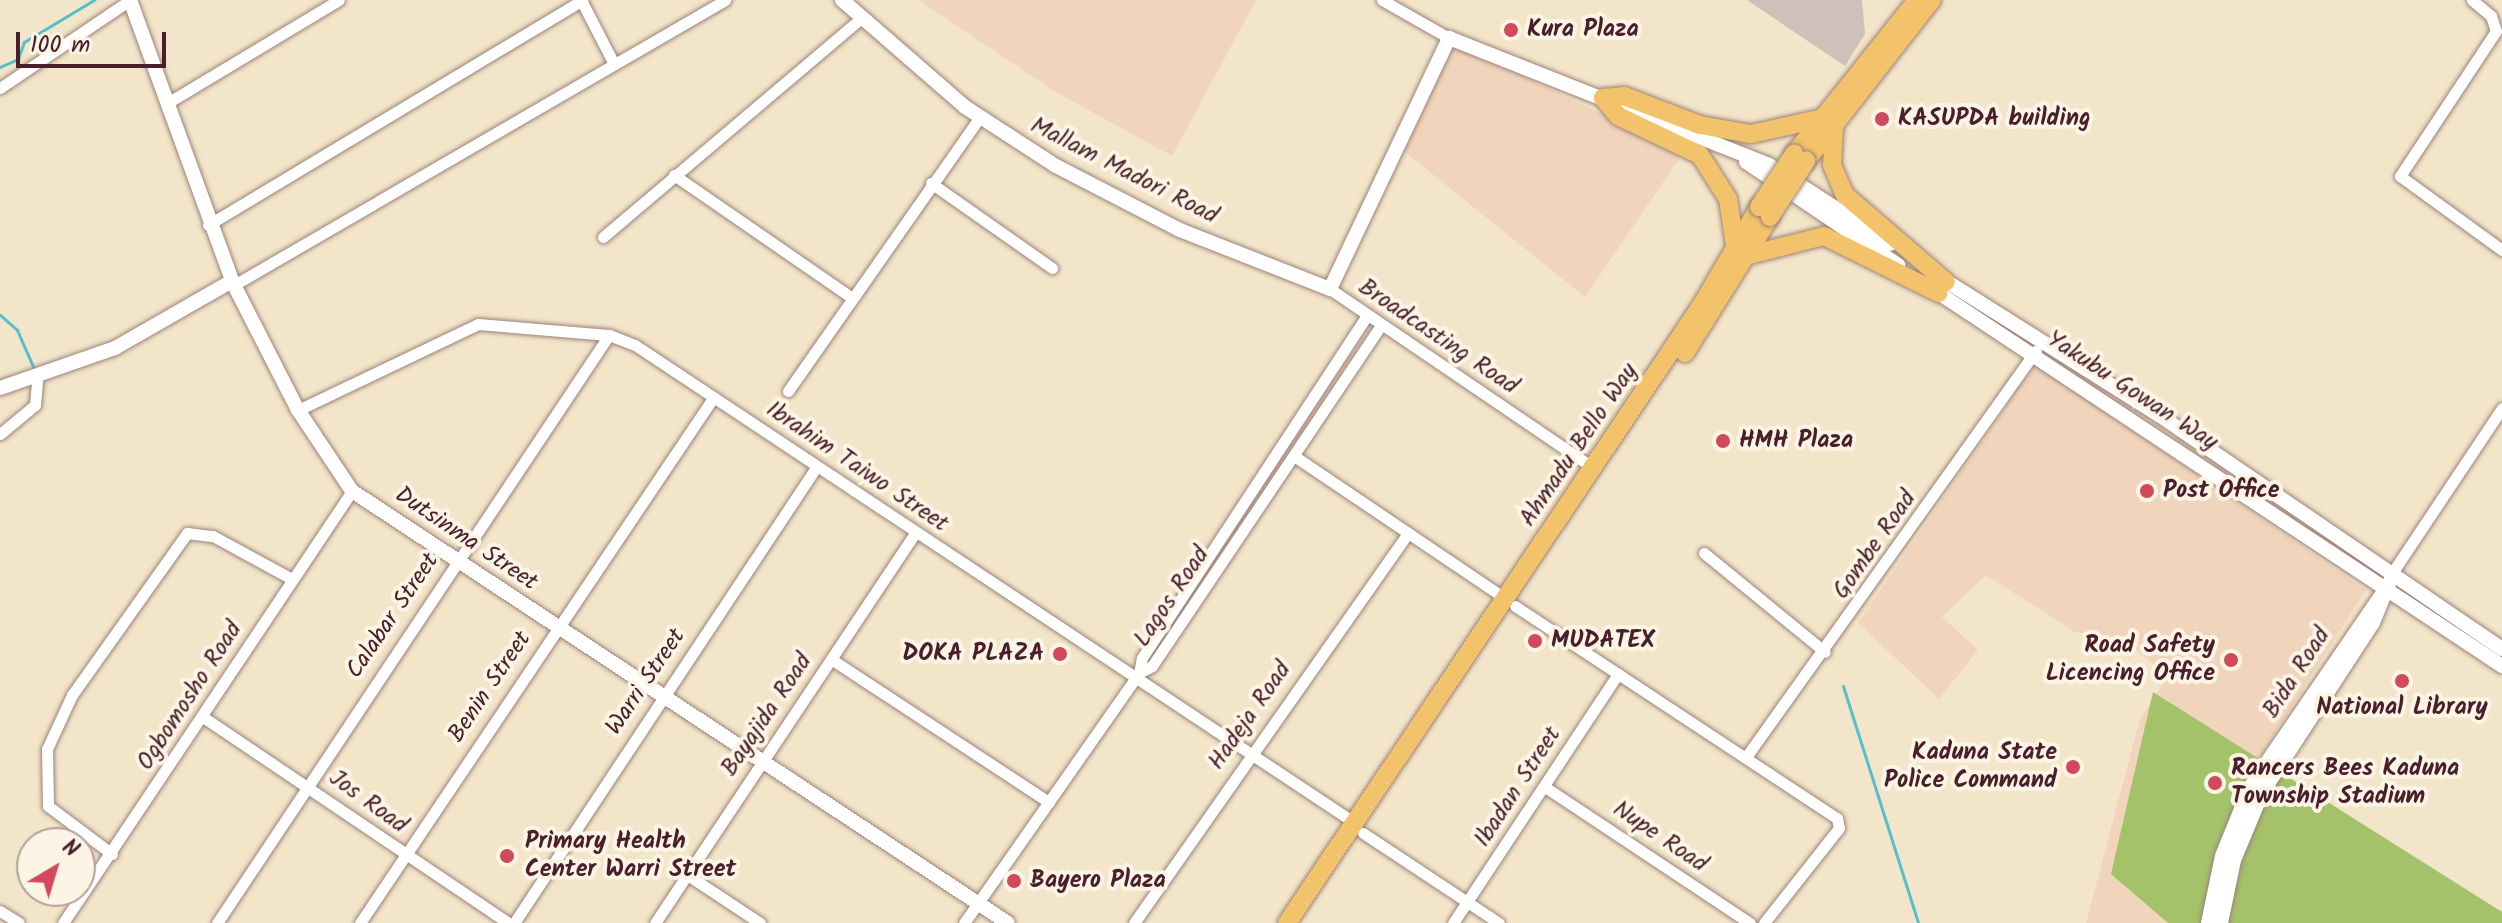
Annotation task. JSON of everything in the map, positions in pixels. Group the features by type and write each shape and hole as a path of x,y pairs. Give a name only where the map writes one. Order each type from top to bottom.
{"main road":[{"name":"Ahmadu Bello Way","path":"1828,123 1917,0"},
{"name":"Ahmadu Bello Way","path":"1302,923 1359,828 1800,158 1932,0"},
{"path":"1603,98 1624,96 1741,133 1828,123 1832,165 1845,195 1942,287"},
{"path":"1603,98 1618,116 1700,155 1728,199 1742,250 1824,236 1942,287"},
{"name":"Ahmadu Bello Way","path":"1510,602 1593,468 1742,250"},
{"name":"Ahmadu Bello Way","path":"1287,923 1359,828"}],"street":[{"path":"0,88 130,0"},
{"name":"Dutsinma Street","path":"130,0 169,102 207,225 233,283 298,410 352,491 1008,923"},
{"path":"169,102 339,0"},
{"path":"207,225 582,0 614,64"},
{"path":"0,388 37,380 115,348 725,0"},
{"name":"Yakubu Gowan Way","path":"1382,0 1449,38 1737,154 2392,573 2502,649"},
{"path":"2472,0 2491,16 2496,31 2400,176 2502,250"},
{"name":"Mallam Madori Road","path":"848,1 862,17 980,117 1056,166 1180,230 1330,289"},
{"path":"603,237 862,17"},
{"name":"Broadcasting Road","path":"1449,38 1330,289 1380,327 1593,468"},
{"path":"788,391 980,117"},
{"path":"674,175 852,298"},
{"path":"931,183 1052,268"},
{"path":"1136,676 1366,317"},
{"name":"Ibrahim Taiwo Street","path":"298,410 478,324 609,335 713,398 1136,676 1499,923"},
{"name":"Lagos Road","path":"964,923 1136,676 1152,666 1380,327"},
{"name":"Calabar Street","path":"217,923 457,558 609,335"},
{"name":"Yakubu Gowan Way","path":"2038,347 2387,590 2502,666"},
{"name":"Gombe Road","path":"1746,757 1825,652 2038,347"},
{"path":"0,434 35,405 37,380"},
{"name":"Benin Street","path":"360,923 713,398"},
{"name":"Bida Road","path":"2221,923 2234,860 2262,793 2387,590 2392,573 2502,408"},
{"path":"1294,456 1405,537 1746,757 1840,823 1764,923"},
{"name":"Warri Street","path":"511,923 817,466"},
{"name":"Ogbomosho Road","path":"63,923 352,491"},
{"name":"Bayajida Road","path":"655,923 916,532"},
{"path":"112,854 48,806 47,749 72,695 187,533 213,536 292,579"},
{"name":"Hadeja Road","path":"1134,923 1248,754 1405,537"},
{"path":"1704,553 1825,652"},
{"name":"Bida Road","path":"2208,923 2222,856 2250,787 2361,616 2387,590"},
{"path":"831,659 1049,802"},
{"name":"Ibadan Street","path":"1453,923 1618,674"},
{"name":"Jos Road","path":"203,717 307,785 404,855 511,923"},
{"name":"Nupe Road","path":"1545,787 1750,923"},
{"path":"686,874 760,923"},
{"path":"0,911 19,923"}],"shaded area":[{"path":"918,0 1256,0 1172,156 1054,91"},
{"path":"1747,0 1862,0 1865,34 1845,66"},
{"path":"1456,44 1683,153 1585,297 1400,148"},
{"path":"2035,364 2366,590 2238,791 2197,923 2086,923 2140,719 2168,676 2121,638 2075,632 1986,575 1942,617 1978,650 1939,699 1858,623"}],"green space":[{"name":"Rancers Bees Kaduna Township Stadium","path":"2153,692 2502,912 2502,923 2168,923 2111,874"}],"waterway":[{"path":"0,67 18,59 24,42 94,0"},
{"path":"0,315 17,330 35,371"},
{"path":"1843,686 1918,923"}],"place":[{"name":"Kura Plaza","path":"1511,30"},
{"name":"KASUPDA building","path":"1882,119"},
{"name":"HMH Plaza","path":"1723,441"},
{"name":"Post Office","path":"2147,491"},
{"name":"MUDATEX","path":"1535,641"},
{"name":"DOKA PLAZA","path":"1060,654"},
{"name":"Road Safety Licencing Office","path":"2231,660"},
{"name":"National Library","path":"2402,681"},
{"name":"Kaduna State Police Command","path":"2073,767"},
{"name":"Rancers Bees Kaduna Township Stadium","path":"2215,783"},
{"name":"Primary Health Center Warri Street","path":"507,856"},
{"name":"Bayero Plaza","path":"1014,881"}]}
